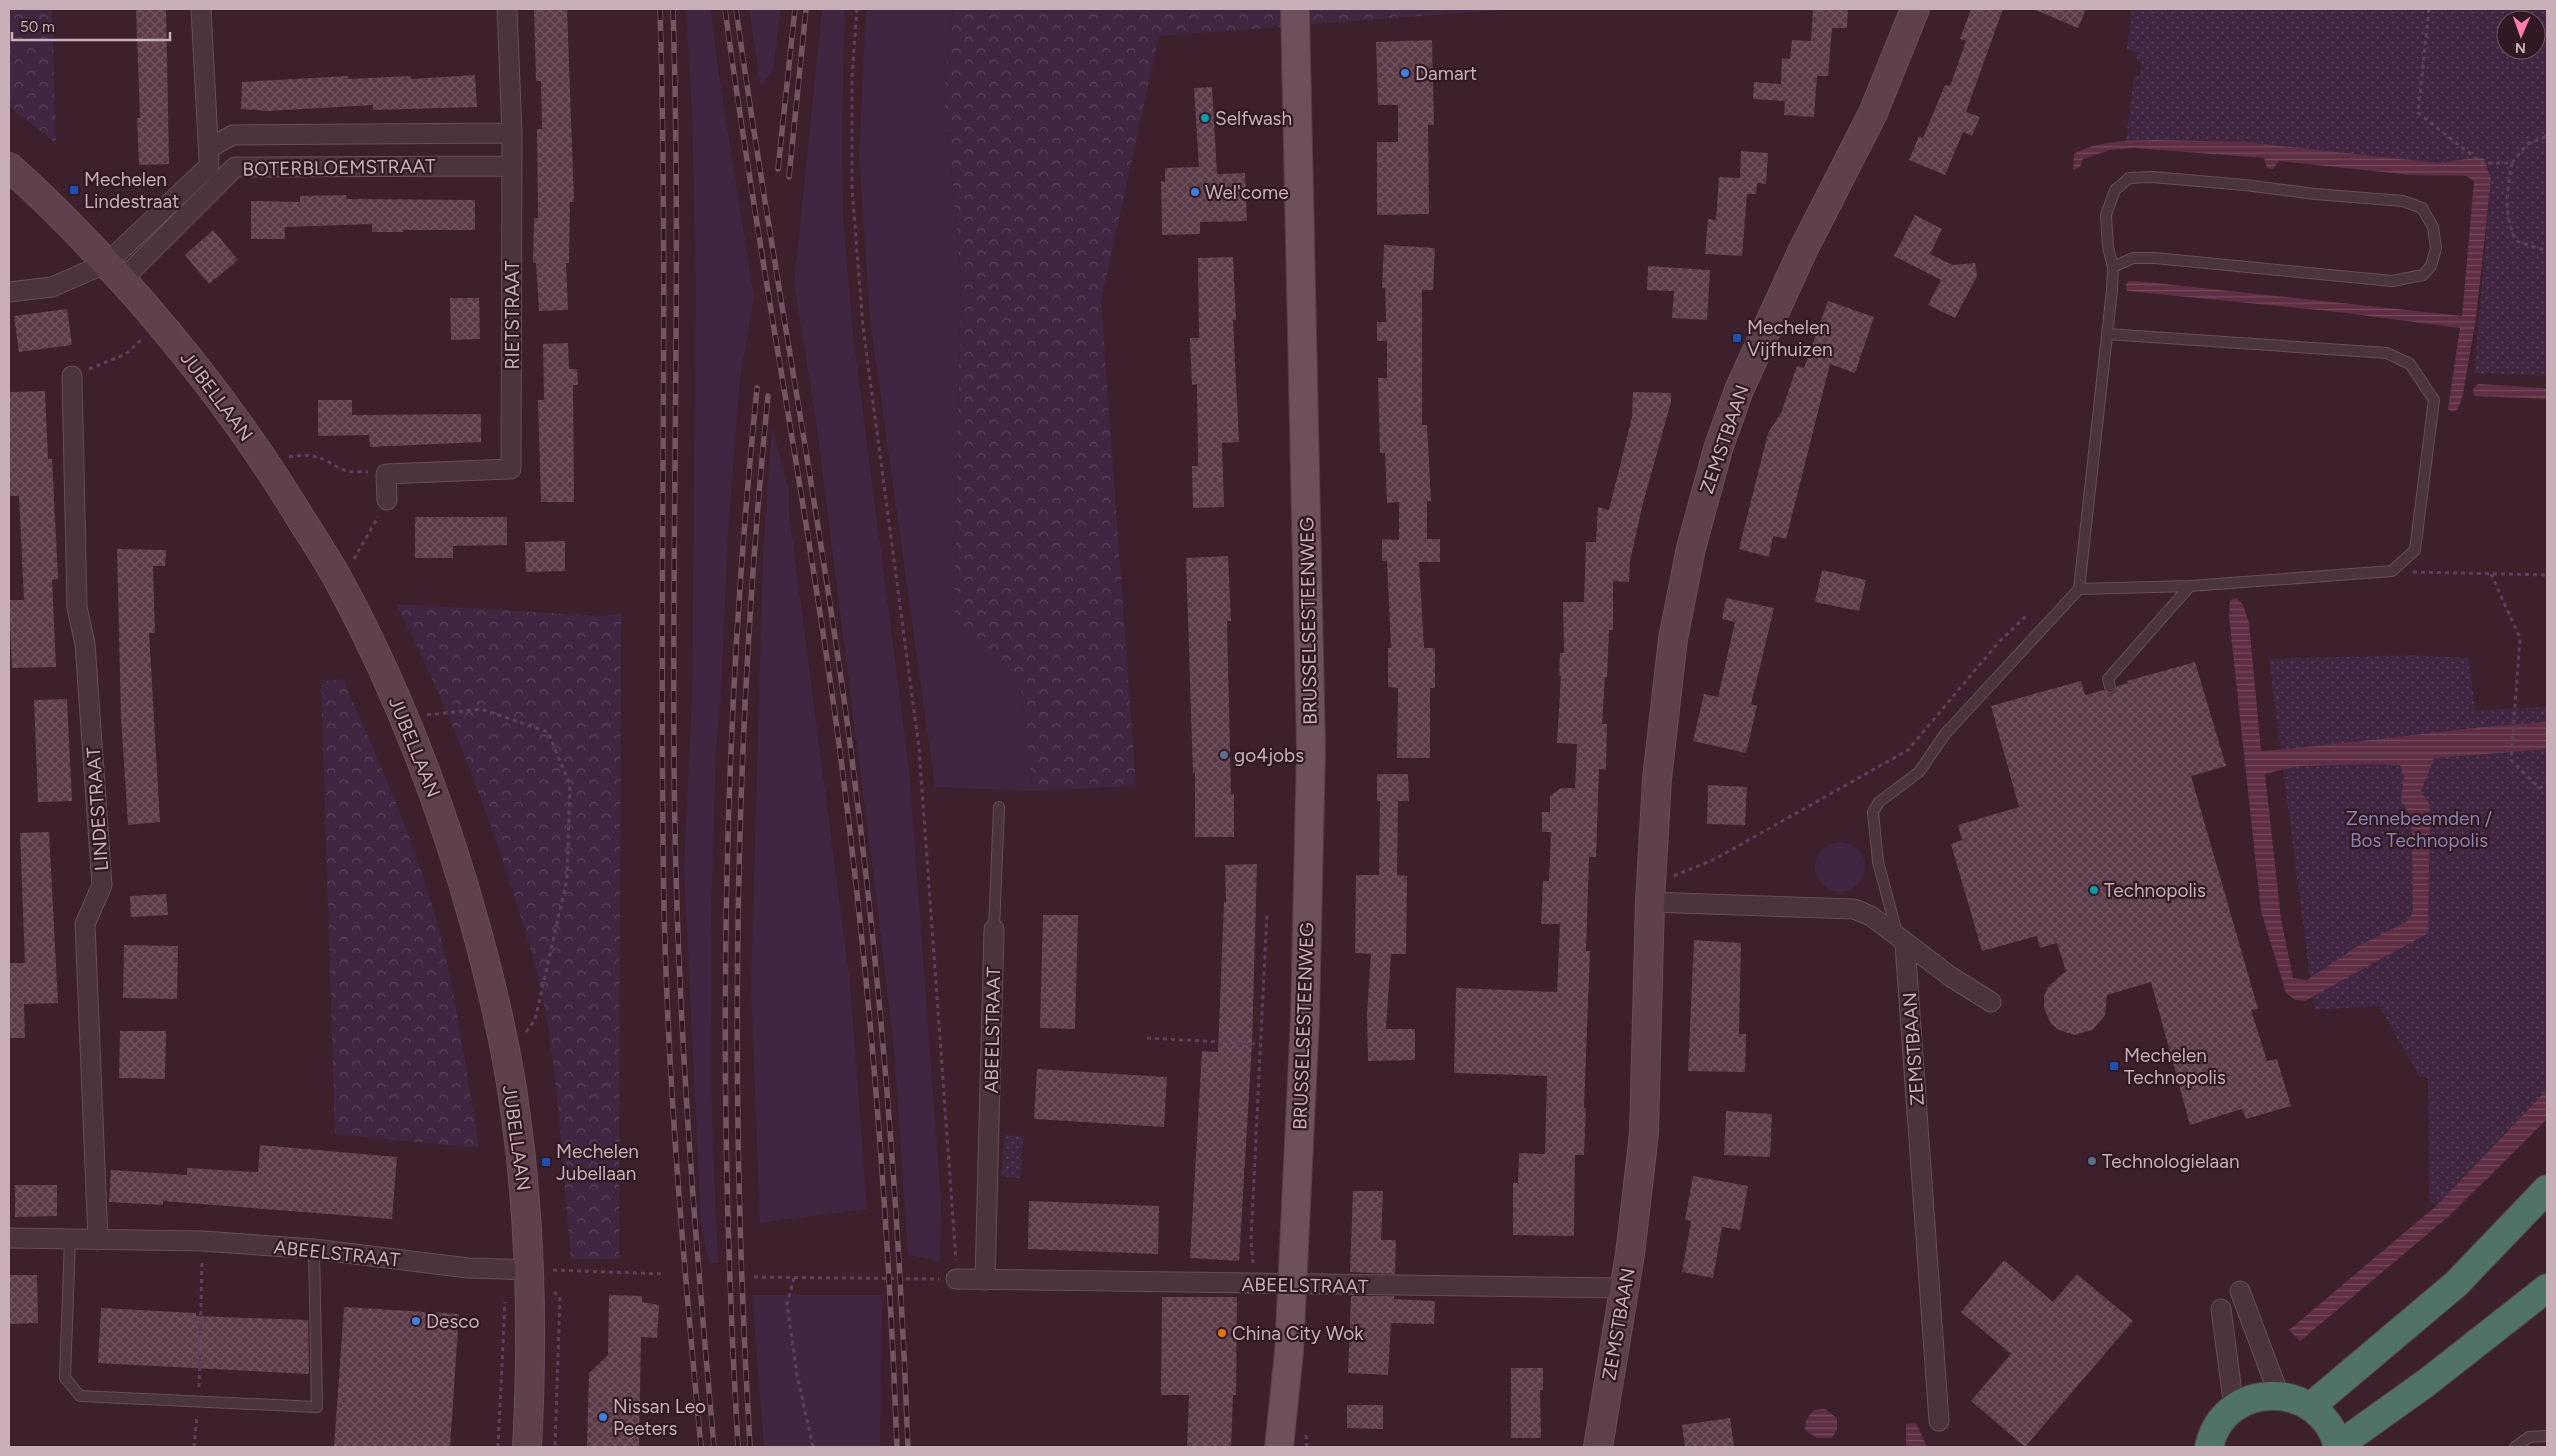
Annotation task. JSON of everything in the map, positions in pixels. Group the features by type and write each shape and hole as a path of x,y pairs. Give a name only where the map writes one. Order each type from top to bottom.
{"highway":[{"path":"2310,1407 2456,1284 2547,1189"},
{"path":"2210,1447 2215,1430 2234,1408 2248,1400 2280,1395 2310,1407 2323,1418 2338,1447 2426,1384 2547,1288"}],"main road":[{"name":"BRUSSELSESTEENWEG","path":"1279,1447 1289,1352 1305,1017 1311,748 1295,9"},
{"name":"BRUSSELSESTEENWEG","path":"1289,1352 1295,1398 1295,1447"}],"street":[{"path":"201,9 209,157 223,179"},
{"name":"RIETSTRAAT","path":"386,474 511,469 512,133 507,9"},
{"name":"ZEMSTBAAN","path":"1598,1447 1630,1254 1644,1133 1650,894 1660,740 1673,639 1691,548 1718,449 1740,390 1770,321 1873,113 1915,9"},
{"name":"BOTERBLOEMSTRAAT","path":"114,271 209,157 233,135 512,133"},
{"name":"BOTERBLOEMSTRAAT","path":"114,271 235,167 512,166"},
{"name":"JUBELLAAN","path":"9,167 67,219 160,323 222,399 266,462 340,582 404,718 440,812 464,886 485,961 516,1114 525,1191 530,1270 531,1385 528,1447"},
{"path":"9,292 52,287 114,271"},
{"name":"LINDESTRAAT","path":"72,376 77,607 85,644 102,884 85,924 98,1240"},
{"path":"386,474 387,500"},
{"path":"1650,894 1854,909 1871,916 1951,977 1990,1002"},
{"name":"ABEELSTRAAT","path":"986,1280 994,929"},
{"name":"ZEMSTBAAN","path":"1901,940 1940,1421"},
{"name":"ABEELSTRAAT","path":"9,1238 203,1241 314,1249 443,1265 530,1270"},
{"name":"ABEELSTRAAT","path":"956,1279 1624,1288"},
{"path":"2240,1291 2280,1395"},
{"path":"2221,1309 2234,1408"}],"lane":[{"path":"1901,940 1878,862 1873,812 1879,802 1919,772 1945,734 2079,589 2113,267 2108,247 2106,215 2115,190 2129,178 2152,177 2403,201 2422,208 2433,227 2436,248 2431,266 2423,275 2392,281 2155,258 2133,258 2113,267"},
{"path":"2079,589 2190,586 2392,572 2415,550 2434,400 2410,364 2387,353 2107,334"},
{"path":"2110,687 2108,679 2190,586"},
{"path":"994,929 999,807"},
{"path":"70,1239 65,1378 80,1396 317,1407 314,1249"},
{"path":"2514,1447 2529,1437 2547,1436"}],"path":[{"path":"754,1277 956,1279 955,1243 919,748 863,327 852,188 852,77 856,9"},
{"path":"2428,9 2418,113 2482,164 2512,163"},
{"path":"2547,136 2526,144 2512,163 2506,199 2510,228 2516,241 2547,251"},
{"path":"72,376 126,354 160,323"},
{"path":"266,462 306,454 320,456 346,471 386,474"},
{"path":"340,582 367,539 387,500"},
{"path":"2392,572 2547,575"},
{"path":"2491,574 2520,638 2511,760 2539,788 2547,785"},
{"path":"1650,894 1908,750 1998,643 2026,615"},
{"path":"404,718 481,709 548,732 570,785 567,879 553,950 535,1020 506,1060"},
{"path":"1254,1284 1251,1239 1267,912"},
{"path":"1147,1038 1260,1044"},
{"path":"194,1447 198,1401 203,1241"},
{"path":"530,1270 665,1274"},
{"path":"794,1278 787,1304 797,1375 812,1447"}],"green space":[{"path":"9,9 52,9 56,144 9,106"},
{"path":"686,9 711,9 718,69 754,297 740,379 728,534 721,694 716,752 711,917 712,1122 718,1263 709,1264 701,1225 684,869 692,694 696,286 692,114"},
{"path":"749,9 781,9 773,70 761,87"},
{"path":"822,9 845,9 842,126 843,216 854,343 909,768 941,1201 940,1262 908,1255 895,1060 877,904 816,421 794,284"},
{"path":"866,9 953,9 944,92 961,277 954,619 1021,690 1033,791 935,787 870,320 859,155"},
{"path":"953,9 1514,9 1159,36 1101,302 1136,786 1033,791 1021,690 954,619 961,277 944,92"},
{"path":"2132,9 2547,9 2547,376 2474,373 2491,179 2488,165 2470,157 2460,162 2439,163 2245,142 2126,141 2134,76 2139,77 2142,63 2137,61 2137,53 2127,50"},
{"path":"772,427 789,491 789,513 850,983 867,1209 760,1223 751,987 763,553"},
{"path":"396,604 604,616 621,613 619,1259 571,1259 553,1061 545,1009 534,961 513,890 475,782 438,692"},
{"name":"Zennebeemden / Bos Technopolis","path":"2412,655 2469,658 2475,710 2547,707 2547,1118 2485,1182 2436,1206 2429,1199 2428,1078 2419,1076 2379,1006 2314,1010 2269,659"},
{"path":"343,679 402,819 432,905 454,995 479,1148 335,1134 321,682"},
{"path":"1835,842 1845,842 1858,849 1865,862 1865,872 1858,885 1845,892 1835,892 1826,888 1819,881 1815,872 1815,862 1819,853 1826,846"},
{"path":"1004,1135 1023,1136 1021,1178 1002,1177"},
{"path":"752,1295 882,1295 880,1447 764,1447"}],"shaded area":[{"path":"2154,140 2245,142 2439,163 2484,158 2491,179 2476,318 2462,399 2457,410 2452,412 2448,409 2460,328 2338,312 2127,291 2126,285 2128,281 2137,281 2462,316 2474,181 2466,176 2411,175 2279,161 2273,169 2267,168 2264,158 2134,148 2110,150 2083,159 2080,167 2073,170 2074,154 2084,149 2113,142"},
{"path":"2478,384 2547,388 2547,399 2474,396 2473,389"},
{"path":"2237,598 2243,605 2249,623 2261,751 2547,722 2547,749 2434,758 2421,791 2430,805 2428,933 2305,1001 2295,1000 2286,993 2261,911 2229,616 2230,600","holes":["2400,765 2404,777 2401,800 2409,813 2412,832 2413,913 2406,922 2358,946 2307,980 2293,978 2281,919 2265,774 2299,766"]},
{"path":"2547,1090 2547,1119 2448,1217 2300,1341 2289,1330 2436,1206"},
{"path":"1825,1409 1837,1418 1837,1430 1832,1438 1817,1438 1805,1430 1806,1420 1814,1410"},
{"path":"1916,1423 1927,1447 1906,1446 1906,1424"}],"building":[{"path":"136,9 166,9 169,164 139,165 137,118 140,118"},
{"path":"534,9 567,9 574,202 570,202 569,263 566,263 568,310 539,311 536,263 533,263 534,218 538,218 537,129 542,129 541,81 536,81"},
{"path":"1813,9 1848,9 1847,28 1832,28 1828,76 1817,76 1814,117 1784,115 1785,101 1753,99 1754,82 1781,84 1782,58 1790,59 1792,40 1811,41"},
{"path":"1971,9 2003,9 1966,112 1980,117 1972,136 1963,132 1945,175 1909,160 1919,136 1923,138 1945,85 1950,86 1966,41 1960,39"},
{"path":"2033,9 2086,9 2078,28"},
{"path":"1432,40 1434,125 1428,125 1429,214 1377,215 1377,142 1398,142 1398,105 1378,105 1376,42"},
{"path":"475,75 477,107 373,110 373,105 268,111 241,109 242,82 348,76 348,79 411,76 411,79"},
{"path":"1212,87 1217,174 1245,173 1247,221 1200,222 1200,234 1162,235 1161,181 1165,182 1165,168 1199,167 1194,88"},
{"path":"1741,151 1768,153 1766,184 1757,183 1756,194 1747,194 1742,256 1705,254 1708,219 1716,220 1719,177 1740,178"},
{"path":"346,195 347,199 475,200 475,230 372,232 372,224 285,227 285,239 251,239 251,201 300,202 300,196"},
{"path":"1915,215 1942,229 1930,254 1953,265 1975,263 1977,276 1955,318 1928,305 1941,280 1894,256"},
{"path":"213,230 238,260 209,284 185,255"},
{"path":"1384,245 1435,248 1433,290 1422,290 1422,425 1427,425 1431,501 1427,501 1427,539 1440,539 1440,562 1419,562 1424,648 1435,648 1435,688 1430,688 1430,758 1397,758 1398,688 1388,687 1388,648 1391,648 1387,561 1382,561 1382,539 1399,540 1399,502 1387,503 1385,453 1380,453 1378,378 1387,378 1387,341 1377,341 1377,322 1386,322 1385,288 1382,288"},
{"path":"1233,257 1236,320 1233,320 1239,442 1222,443 1224,507 1193,508 1192,466 1198,466 1197,384 1192,385 1190,338 1199,338 1198,258"},
{"path":"1648,266 1710,270 1707,320 1672,318 1674,291 1647,290"},
{"path":"450,298 479,298 480,339 451,340"},
{"path":"1828,301 1874,317 1855,373 1830,364 1786,539 1773,536 1769,557 1739,549 1768,433 1781,413 1797,366 1804,368"},
{"path":"67,309 72,345 19,352 14,316"},
{"path":"568,343 569,369 577,369 578,385 573,385 574,502 541,502 538,400 544,400 543,344"},
{"path":"45,391 48,459 52,459 58,579 52,580 56,667 12,668 9,600 24,600 19,496 9,496 9,392"},
{"path":"1633,392 1671,393 1671,402 1643,503 1630,561 1629,582 1613,581 1613,630 1609,630 1602,724 1607,724 1606,770 1599,769 1596,857 1589,857 1586,951 1590,951 1584,1108 1586,1108 1584,1155 1575,1155 1574,1236 1513,1235 1513,1183 1518,1183 1519,1153 1545,1154 1547,1076 1454,1073 1456,988 1557,992 1560,924 1541,924 1543,881 1549,881 1551,832 1542,832 1542,812 1550,812 1550,796 1561,788 1575,788 1577,744 1557,743 1561,676 1559,676 1560,653 1564,653 1563,602 1584,602 1586,542 1596,542 1598,507 1609,510 1632,417"},
{"path":"318,400 352,400 352,415 481,414 481,442 370,447 369,435 318,436"},
{"path":"415,517 507,517 507,545 453,546 453,558 415,558"},
{"path":"565,541 565,571 526,572 525,542"},
{"path":"117,549 166,550 165,566 153,566 155,633 149,633 160,822 128,825 121,717"},
{"path":"1228,556 1231,621 1227,621 1231,794 1234,794 1234,837 1195,837 1195,773 1193,773 1186,558"},
{"path":"1822,570 1866,580 1859,611 1815,602"},
{"path":"1726,598 1774,608 1751,704 1757,706 1746,753 1693,741 1704,694 1718,697 1735,622 1722,619"},
{"name":"Technopolis","path":"2195,662 2226,766 2191,776 2258,1009 2251,1010 2267,1061 2277,1059 2291,1106 2246,1119 2242,1109 2190,1125 2151,982 2107,995 2105,1015 2092,1030 2074,1035 2059,1030 2051,1024 2044,1008 2044,996 2048,987 2066,971 2057,943 2040,948 2037,936 1982,951 1951,844 1962,840 1958,825 2019,807 1991,706 2081,681 2085,695 2104,690 2111,694 2115,692 2117,686 2128,683 2127,681"},
{"path":"67,699 72,801 38,802 34,700"},
{"path":"1377,774 1408,774 1409,801 1398,801 1397,875 1407,876 1406,954 1391,954 1386,1029 1415,1029 1415,1060 1368,1061 1367,1014 1371,954 1355,953 1356,875 1379,875 1380,801 1377,801"},
{"path":"1708,785 1747,787 1745,825 1707,824"},
{"path":"49,832 58,1003 24,1004 25,1038 9,1038 9,963 25,963 20,833"},
{"path":"1257,864 1252,1044 1239,1261 1190,1258 1202,1051 1218,1052 1224,902 1226,902 1225,865"},
{"path":"166,894 168,915 131,917 130,896"},
{"path":"1043,915 1078,915 1075,1029 1040,1028"},
{"path":"1694,940 1741,943 1739,1034 1746,1034 1745,1072 1688,1071"},
{"path":"124,945 178,946 177,999 123,998"},
{"path":"120,1031 166,1031 165,1079 119,1078"},
{"path":"1037,1069 1167,1077 1164,1127 1034,1119"},
{"path":"1726,1111 1772,1114 1770,1157 1724,1155"},
{"path":"260,1145 397,1157 392,1219 163,1201 163,1205 109,1202 111,1170 187,1175 187,1168 258,1172"},
{"path":"1693,1176 1748,1186 1740,1230 1722,1227 1713,1278 1682,1272 1691,1221 1685,1220"},
{"path":"15,1185 57,1185 57,1216 15,1217"},
{"path":"1353,1191 1383,1191 1381,1240 1396,1240 1395,1274 1350,1272"},
{"path":"1029,1201 1159,1206 1158,1254 1028,1249"},
{"path":"2004,1260 2053,1302 2077,1274 2133,1321 2025,1447 1971,1401 2011,1354 1961,1312"},
{"path":"9,1275 37,1275 38,1323 9,1324"},
{"path":"609,1295 642,1296 642,1302 659,1305 657,1338 641,1337 639,1447 587,1447 589,1373 608,1355"},
{"path":"1351,1296 1394,1296 1394,1299 1435,1301 1434,1324 1391,1323 1388,1375 1348,1373"},
{"path":"1162,1297 1237,1297 1236,1395 1233,1395 1231,1447 1187,1447 1189,1395 1161,1395"},
{"path":"344,1307 459,1314 450,1447 334,1447"},
{"path":"101,1308 196,1313 196,1316 308,1320 309,1374 98,1363"},
{"path":"1511,1368 1543,1368 1543,1390 1540,1390 1541,1438 1511,1438"},
{"path":"1347,1405 1383,1405 1383,1429 1347,1428"},
{"path":"1730,1418 1734,1447 1685,1447 1682,1425"}],"railway":[{"path":"660,9 664,233 662,682 664,906 673,1109 701,1447"},
{"path":"673,9 676,195 675,841 686,1101 714,1447"},
{"path":"725,9 751,189 824,639 859,908 876,1087 897,1447"},
{"path":"736,9 763,189 822,549 848,729 870,908 887,1087 908,1447"},
{"path":"778,169 795,9"},
{"path":"789,177 806,9"},
{"path":"738,1447 731,1315 727,1182 725,1050 726,917 736,652 757,388"},
{"path":"750,1447 739,1184 738,921 741,789 747,658 768,396"}],"place":[{"name":"Damart","path":"1405,73"},
{"name":"Selfwash","path":"1205,118"},
{"name":"Mechelen Lindestraat","path":"74,190"},
{"name":"Wel'come","path":"1195,192"},
{"name":"Mechelen Vijfhuizen","path":"1737,338"},
{"name":"go4jobs","path":"1224,755"},
{"name":"Technopolis","path":"2094,890"},
{"name":"Mechelen Technopolis","path":"2114,1066"},
{"name":"Technologielaan","path":"2092,1161"},
{"name":"Mechelen Jubellaan","path":"546,1162"},
{"name":"Desco","path":"416,1321"},
{"name":"China City Wok","path":"1222,1333"},
{"name":"Nissan Leo Peeters","path":"603,1417"}]}
